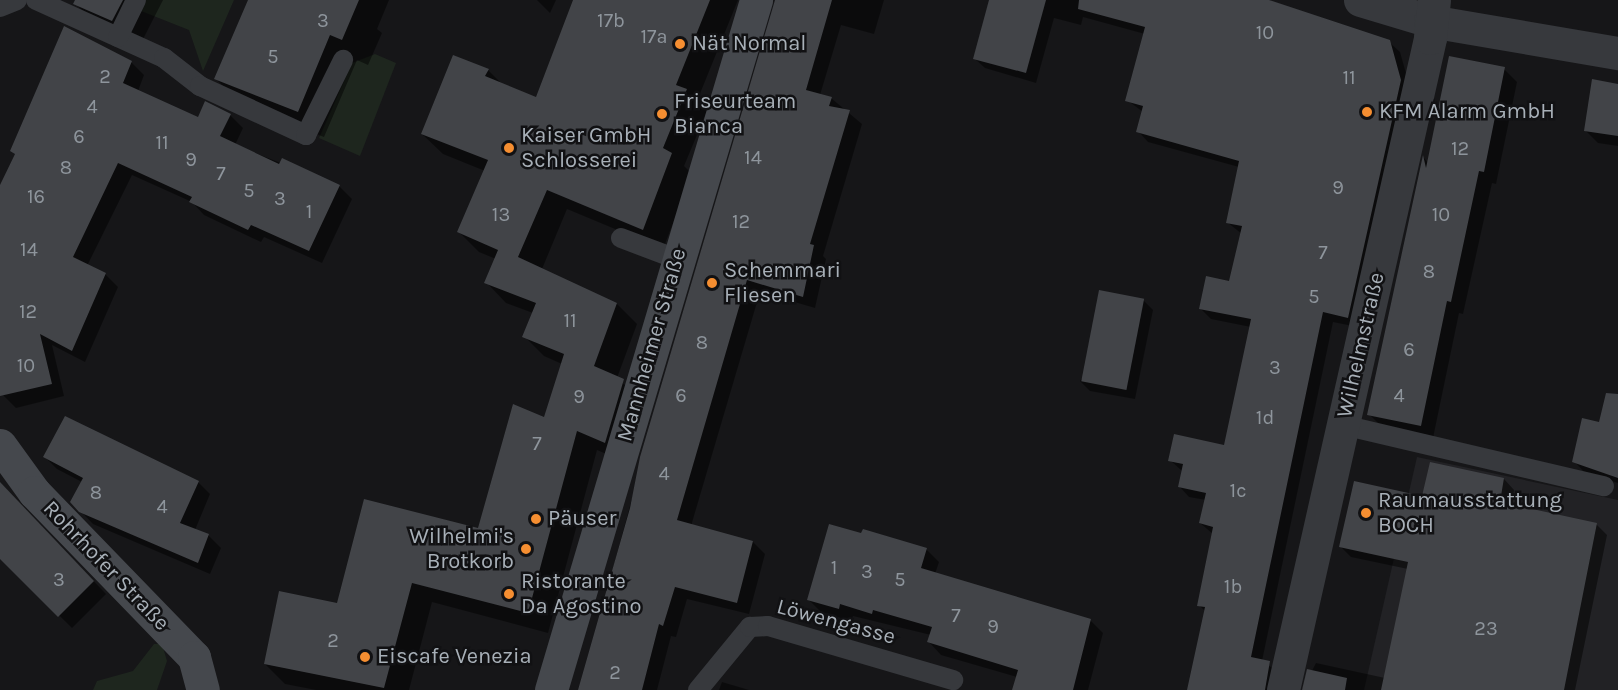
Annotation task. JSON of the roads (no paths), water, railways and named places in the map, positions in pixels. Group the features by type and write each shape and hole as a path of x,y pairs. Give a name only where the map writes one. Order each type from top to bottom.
{"main road":[{"name":"Mannheimer Straße","path":"551,690 677,259 756,0"},
{"name":"Rohrhofer Straße","path":"0,445 34,492 194,657 203,690"}],"street":[{"path":"1360,0 1432,10 1618,53"},
{"name":"Wilhelmstraße","path":"1283,690 1430,39 1432,10"}],"lane":[{"path":"0,7 17,0"},
{"path":"36,0 164,58 200,86 306,135 344,60"},
{"path":"118,37 136,0"},
{"path":"621,238 677,259"},
{"path":"1343,425 1604,486"},
{"name":"Löwengasse","path":"698,690 750,627 768,626 953,680"}],"place":[{"name":"Nät Normal","path":"680,44"},
{"name":"KFM Alarm GmbH","path":"1367,112"},
{"name":"Friseurteam Bianca","path":"662,114"},
{"name":"Kaiser GmbH Schlosserei","path":"509,148"},
{"name":"Schemmari Fliesen","path":"712,283"},
{"name":"Raumausstattung BOCH","path":"1366,513"},
{"name":"Päuser","path":"536,519"},
{"name":"Wilhelmi's Brotkorb","path":"526,549"},
{"name":"Ristorante Da Agostino","path":"509,594"},
{"name":"Eiscafe Venezia","path":"365,657"}]}
